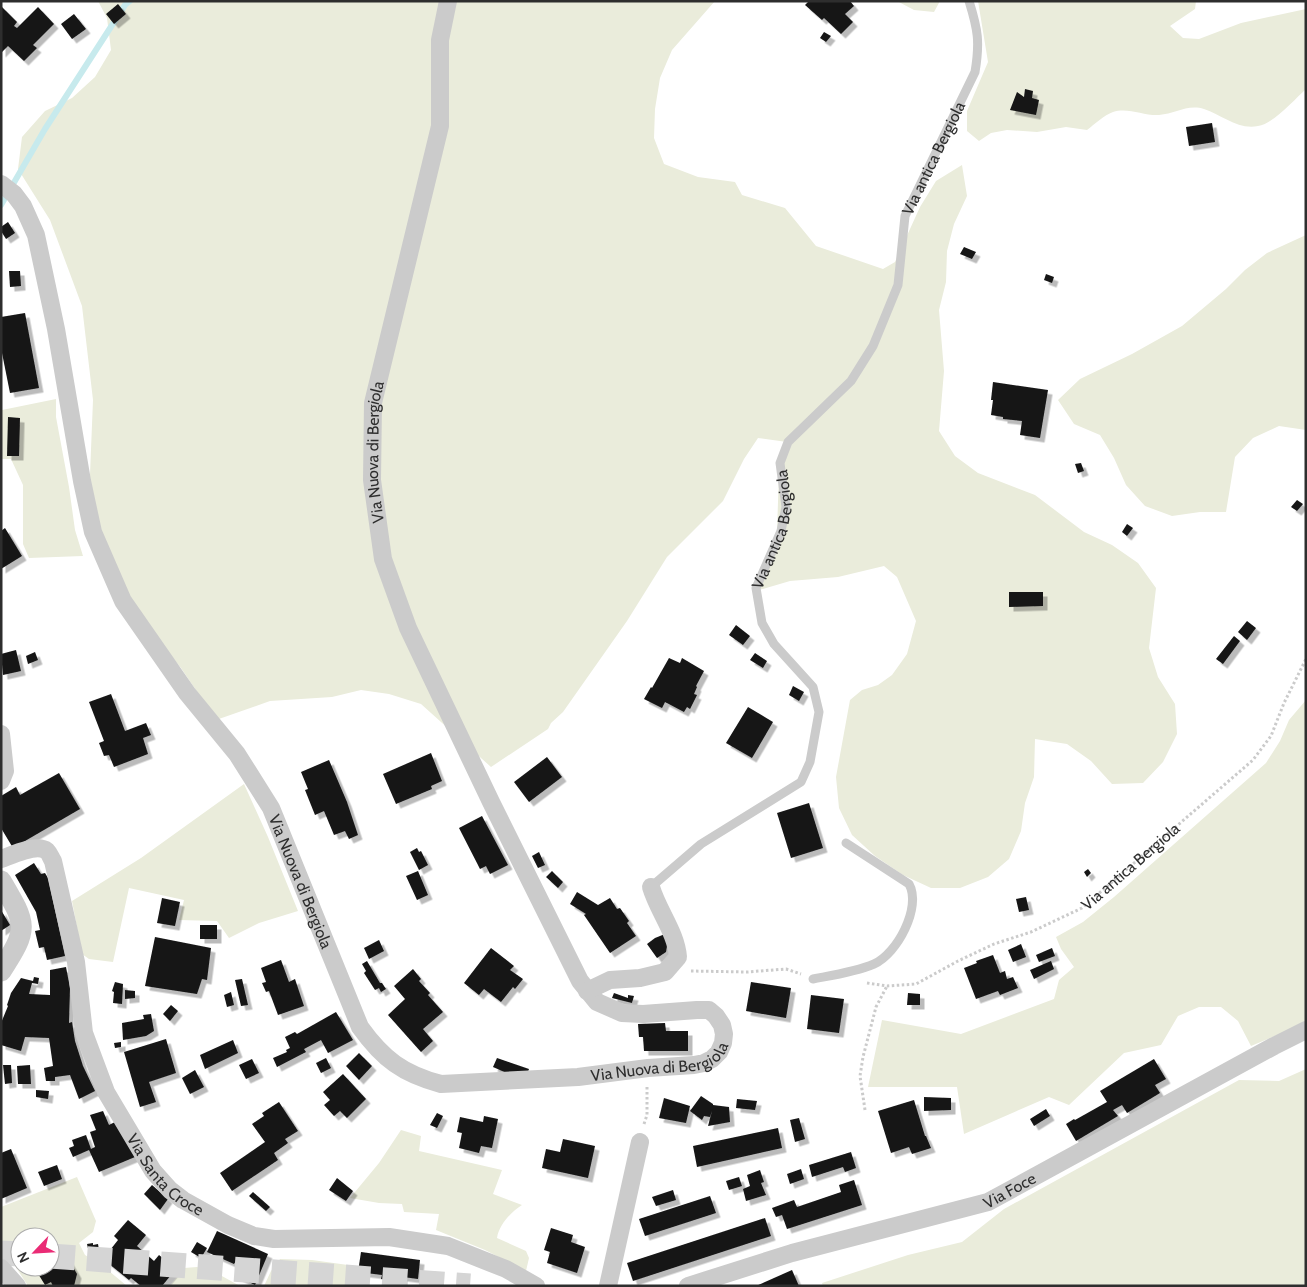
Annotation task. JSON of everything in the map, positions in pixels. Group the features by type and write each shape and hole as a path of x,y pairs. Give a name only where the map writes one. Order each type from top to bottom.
{"street":[{"name":"Via Nuova di Bergiola","path":"1,184 14,194 23,206 36,235 56,329 82,480 94,532 122,601 187,693 237,754 271,808 360,1027 375,1047 406,1072 420,1079 441,1084 578,1077 704,1063 712,1059 719,1052 724,1034 722,1024 709,1010 643,1014 622,1013 597,1002 587,991 570,962 408,628 383,559 372,480 373,403 440,126 440,40 448,1"},
{"path":"1,734 5,771 1,780"},
{"name":"Via Santa Croce","path":"1,859 34,848 42,848 48,852 53,862 76,962 84,1033 106,1092 153,1171 170,1190 183,1200 221,1221 254,1236 274,1239 389,1237 448,1246 506,1269 536,1286"},
{"path":"1,881 21,920 22,933 17,946 1,971"},
{"name":"Via antica Bergiola","path":"651,886 655,900 677,945 678,957 665,972"},
{"path":"587,991 610,980 640,978 665,972"},
{"name":"Via Foce","path":"688,1286 792,1253 988,1202 1306,1030"},
{"path":"608,1286 640,1142"},
{"path":"1,1268 17,1286"}],"lane":[{"name":"Via antica Bergiola","path":"651,886 701,844 801,782 810,762 819,712 812,687 774,644 762,623 756,588 782,531 786,507 780,463 788,442 851,381 873,346 898,285 905,216 975,72 979,47 976,25 969,1"},
{"path":"814,979 847,974 877,963 901,935 911,916 914,900 909,884 846,843"}],"path":[{"name":"Via antica Bergiola","path":"865,983 887,986 916,984 994,944 1031,932 1082,908 1253,760 1271,736 1284,703 1306,659"},
{"path":"665,972 747,972 786,969 814,979"},
{"path":"865,1110 860,1076 863,1057 876,1007 887,986"},
{"path":"640,1142 647,1115 648,1068"}],"green space":[{"path":"98,1 715,1 672,50 660,78 655,109 654,138 664,164 698,177 735,182 742,195 785,208 816,246 883,269 895,262 920,207 936,181 962,165 967,196 954,224 947,251 946,282 939,310 944,371 939,431 955,456 978,473 1035,495 1084,532 1112,545 1138,563 1156,588 1149,648 1158,677 1175,704 1177,734 1163,762 1143,783 1112,784 1091,761 1067,744 1035,739 1034,777 1025,803 1021,831 1009,859 988,877 960,888 931,888 903,875 875,856 852,835 839,808 836,777 850,700 862,690 878,685 892,675 907,654 916,621 897,577 884,566 838,577 790,581 759,590 777,531 779,473 787,442 758,438 744,459 723,501 667,557 627,621 563,712 551,723 548,729 491,767 421,704 389,694 361,690 332,697 270,701 216,720 181,668 139,616 107,560 89,499 93,400 82,306 50,220 18,169 22,137 45,111 72,98 95,77 111,50 107,18"},
{"path":"897,1 940,1 934,12 914,10"},
{"path":"978,1 1196,1 1195,9 1170,26 1183,38 1199,39 1241,23 1306,9 1306,89 1277,116 1258,126 1251,127 1237,124 1198,108 1187,108 1159,115 1119,111 1106,115 1087,130 1066,127 1037,132 1007,130 991,133 979,141 967,131 967,111 988,62"},
{"path":"1306,235 1306,430 1279,426 1253,438 1235,457 1226,512 1200,512 1172,516 1145,506 1126,485 1114,458 1100,435 1074,424 1058,400 1080,379 1132,354 1182,326 1267,253"},
{"path":"56,399 56,417 75,530 83,556 29,558 23,544 23,485 11,459 1,459 1,405 2,410"},
{"path":"1306,700 1306,1023 1251,1046 1238,1021 1221,1007 1199,1007 1178,1016 1161,1045 1124,1053 1069,1105 1049,1097 964,1134 957,1087 868,1087 882,1020 961,1034 1054,999 1059,980 1074,967 1061,949 1056,937 1083,922 1114,897 1266,763 1280,741 1289,720"},
{"path":"244,784 298,911 259,923 229,938 217,921 179,920 184,900 129,888 113,962 89,959 82,954 72,901 141,858"},
{"path":"1306,1069 1306,1286 823,1286 822,1283 908,1255 962,1242 1004,1209 1239,1080 1279,1081"},
{"path":"401,1130 421,1136 419,1151 502,1170 493,1194 522,1205 506,1219 500,1228 497,1238 526,1251 529,1258 526,1271 485,1250 436,1230 439,1214 404,1212 402,1204 379,1203 350,1198 379,1163"},
{"path":"77,1177 96,1221 93,1232 79,1243 85,1255 103,1266 127,1286 28,1286 22,1277 60,1277 60,1227 10,1227 10,1259 1,1252 1,1207"},
{"path":"280,1259 312,1260 348,1265 350,1276 356,1286 264,1286 271,1271"},
{"path":"197,1267 211,1270 240,1286 170,1286 184,1268"}],"building":[{"path":"809,1 850,1 854,6 845,14 853,22 841,34 824,18 822,20 805,5"},
{"path":"118,4 126,14 114,24 106,14"},
{"path":"1,6 17,22 14,26 17,28 38,7 54,24 33,45 37,48 24,61 8,46 1,53"},
{"path":"74,14 86,29 72,39 61,24"},
{"path":"824,32 831,36 826,42 820,38"},
{"path":"1025,89 1033,91 1032,98 1039,100 1036,115 1010,110 1017,92 1024,97"},
{"path":"1212,123 1215,142 1189,146 1186,127"},
{"path":"8,222 15,233 6,239 1,231 1,227"},
{"path":"964,247 976,252 972,259 960,254"},
{"path":"9,271 20,271 21,286 10,287"},
{"path":"1046,274 1054,277 1052,283 1044,280"},
{"path":"25,313 39,388 10,393 1,348 1,317"},
{"path":"993,382 1048,390 1040,438 1020,435 1022,421 1003,419 1003,417 991,415"},
{"path":"8,417 20,418 19,456 7,456"},
{"path":"1081,463 1084,471 1078,473 1075,464"},
{"path":"1297,500 1303,504 1297,511 1291,507"},
{"path":"1127,524 1133,528 1127,536 1122,532"},
{"path":"5,528 22,556 1,569 1,531"},
{"path":"1009,592 1043,592 1043,606 1009,607"},
{"path":"1247,621 1256,628 1247,640 1238,632"},
{"path":"736,625 750,636 743,645 729,635"},
{"path":"1234,636 1240,641 1223,664 1216,659"},
{"path":"16,650 21,671 3,675 1,654"},
{"path":"35,652 38,660 28,664 26,656"},
{"path":"755,653 767,661 763,668 750,660"},
{"path":"669,658 680,663 682,658 704,671 696,686 694,694 697,695 690,709 687,707 684,712 665,702 662,708 644,699"},
{"path":"793,686 804,692 799,701 789,695"},
{"path":"111,694 125,731 146,723 151,735 143,738 148,754 114,767 109,755 104,756 99,743 104,741 89,702"},
{"path":"748,707 773,722 752,758 726,743"},
{"path":"431,753 442,781 431,786 432,789 396,804 383,774"},
{"path":"547,757 562,777 529,802 514,782"},
{"path":"329,760 347,802 358,835 349,839 345,831 334,835 324,811 315,815 305,790 308,789 301,772"},
{"path":"59,773 80,809 13,848 1,828 1,796 16,787 20,795"},
{"path":"809,803 823,848 791,858 777,813"},
{"path":"482,816 508,865 490,874 486,866 480,869 459,828"},
{"path":"417,848 419,852 421,851 428,865 419,870 410,852"},
{"path":"539,852 545,865 538,868 532,856"},
{"path":"34,863 41,874 45,873 48,878 65,956 47,960 44,947 39,948 35,931 40,930 36,912 15,875"},
{"path":"1088,869 1091,873 1087,877 1084,872"},
{"path":"418,871 428,895 417,900 406,876"},
{"path":"552,871 563,882 558,888 546,877"},
{"path":"577,892 598,905 610,898 617,909 620,908 629,921 627,923 636,936 610,953 584,915 586,914 570,904"},
{"path":"1026,897 1029,910 1019,912 1016,899"},
{"path":"162,898 180,902 175,926 157,923"},
{"path":"1,910 10,925 1,931"},
{"path":"200,925 217,925 217,939 200,939"},
{"path":"665,934 668,940 666,952 657,958 647,944"},
{"path":"155,937 211,948 207,980 202,979 197,994 145,986"},
{"path":"379,940 384,951 369,959 364,948"},
{"path":"1021,944 1026,957 1013,962 1008,950"},
{"path":"491,948 514,966 510,970 523,979 515,989 513,987 501,1002 484,989 479,995 464,983"},
{"path":"1052,948 1055,956 1039,962 1036,955"},
{"path":"993,955 1000,973 1005,971 1007,979 1013,977 1018,988 1000,995 998,991 976,999 964,968"},
{"path":"281,960 289,982 295,979 304,1006 278,1015 269,991 266,992 262,983 266,982 261,968"},
{"path":"367,961 380,983 386,989 381,992 379,988 375,990 364,973 366,971 362,964"},
{"path":"1051,961 1054,969 1034,979 1030,970"},
{"path":"66,967 70,988 69,1023 72,1022 75,1041 83,1066 95,1091 79,1099 70,1075 55,1077 55,1081 46,1081 44,1068 53,1066 49,1038 25,1037 21,1051 1,1045 1,1023 11,993 21,978 33,981 34,977 39,978 38,984 32,983 29,994 50,995 50,970"},
{"path":"413,969 421,979 419,981 430,993 428,995 443,1012 423,1029 433,1041 421,1052 388,1015 405,999 394,986"},
{"path":"242,979 248,1005 241,1006 235,980"},
{"path":"115,982 123,984 122,1004 113,1003 114,992 112,991"},
{"path":"751,982 791,988 786,1018 746,1011"},
{"path":"125,990 135,991 135,998 125,999"},
{"path":"231,992 234,1005 227,1007 224,995"},
{"path":"614,993 628,998 628,995 634,996 632,1003 612,998"},
{"path":"908,993 920,994 920,1005 907,1005"},
{"path":"811,995 844,999 839,1033 807,1029"},
{"path":"171,1005 178,1011 170,1021 163,1014"},
{"path":"336,1012 353,1040 328,1053 321,1040 304,1049 306,1052 277,1067 273,1058 287,1052 286,1050 290,1048 285,1037 295,1032 297,1034"},
{"path":"151,1014 154,1031 146,1036 123,1040 122,1023 144,1019 143,1015"},
{"path":"665,1023 666,1031 688,1031 688,1051 644,1051 643,1037 639,1037 638,1024"},
{"path":"166,1039 176,1073 149,1082 156,1102 140,1107 124,1052"},
{"path":"233,1040 238,1053 205,1069 200,1055"},
{"path":"121,1042 121,1047 115,1048 114,1043"},
{"path":"359,1053 372,1066 359,1080 346,1066"},
{"path":"326,1058 331,1068 321,1073 316,1063"},
{"path":"497,1058 529,1069 528,1072 509,1074 493,1067"},
{"path":"252,1059 259,1073 246,1079 239,1065"},
{"path":"1154,1059 1166,1079 1155,1085 1160,1093 1127,1113 1122,1105 1113,1110 1118,1116 1076,1141 1066,1124 1107,1102 1100,1091"},
{"path":"3,1065 11,1065 12,1083 5,1084"},
{"path":"30,1065 31,1084 18,1084 17,1066"},
{"path":"195,1070 204,1087 190,1094 182,1078"},
{"path":"343,1074 366,1099 347,1118 340,1111 334,1116 324,1105 330,1100 323,1092"},
{"path":"36,1090 49,1091 48,1099 36,1097"},
{"path":"701,1096 713,1105 729,1107 730,1122 708,1126 712,1111 710,1117 704,1116 702,1120 690,1111"},
{"path":"924,1097 951,1098 951,1110 924,1111"},
{"path":"664,1098 690,1106 686,1123 659,1118"},
{"path":"737,1099 757,1101 755,1110 736,1108"},
{"path":"914,1100 925,1136 931,1148 912,1154 909,1147 891,1153 878,1111"},
{"path":"279,1102 298,1131 285,1139 288,1143 274,1153 278,1160 232,1191 220,1173 265,1142 252,1124 264,1116 262,1113"},
{"path":"1046,1109 1050,1116 1034,1126 1030,1119"},
{"path":"103,1111 109,1125 115,1122 135,1157 99,1172 89,1150 73,1157 69,1148 74,1146 72,1140 86,1135 91,1149 95,1147 90,1132 96,1130 90,1115"},
{"path":"437,1113 443,1116 437,1128 430,1125"},
{"path":"484,1116 498,1119 492,1148 481,1146 479,1153 459,1148 462,1133 457,1132 460,1117 483,1122"},
{"path":"799,1118 805,1139 795,1142 790,1120"},
{"path":"778,1128 782,1148 697,1167 693,1146"},
{"path":"563,1139 595,1146 588,1178 542,1168 546,1149 560,1152"},
{"path":"11,1149 27,1188 1,1199 1,1153"},
{"path":"851,1152 856,1168 845,1172 843,1167 812,1177 809,1165"},
{"path":"57,1165 62,1179 44,1186 38,1172"},
{"path":"801,1169 804,1179 790,1184 787,1174"},
{"path":"760,1170 764,1182 761,1183 766,1195 746,1201 743,1189 750,1186 747,1175"},
{"path":"739,1177 742,1186 729,1190 726,1181"},
{"path":"337,1178 353,1191 346,1201 329,1190"},
{"path":"854,1180 862,1205 787,1229 782,1215 776,1217 772,1208 794,1200 797,1207 841,1192 839,1185"},
{"path":"152,1185 168,1199 160,1210 144,1194"},
{"path":"673,1190 676,1200 656,1206 652,1197"},
{"path":"253,1192 270,1207 266,1211 249,1196"},
{"path":"710,1196 716,1213 645,1236 639,1219"},
{"path":"765,1218 771,1236 633,1281 627,1263"},
{"path":"128,1220 146,1235 137,1246 154,1261 159,1255 176,1269 162,1286 141,1286 131,1278 129,1280 103,1259 118,1240 114,1236"},
{"path":"551,1228 573,1235 571,1242 585,1247 577,1273 547,1263 550,1252 544,1250"},
{"path":"217,1231 268,1254 255,1285 238,1277 243,1264 236,1261 234,1264 207,1252"},
{"path":"197,1242 207,1248 201,1258 191,1252"},
{"path":"93,1243 93,1245 98,1244 99,1250 89,1253 87,1244"},
{"path":"361,1252 420,1260 418,1279 403,1277 403,1282 381,1279 382,1275 358,1272"},
{"path":"66,1255 77,1274 74,1286 53,1286 51,1282 45,1285 40,1277 60,1277 60,1258"},
{"path":"792,1270 799,1286 756,1286"}],"waterway":[{"path":"1,205 45,129 125,5 130,1"}],"tunnel":[{"path":"1,1253 10,1253"},
{"path":"60,1257 470,1286"}]}
